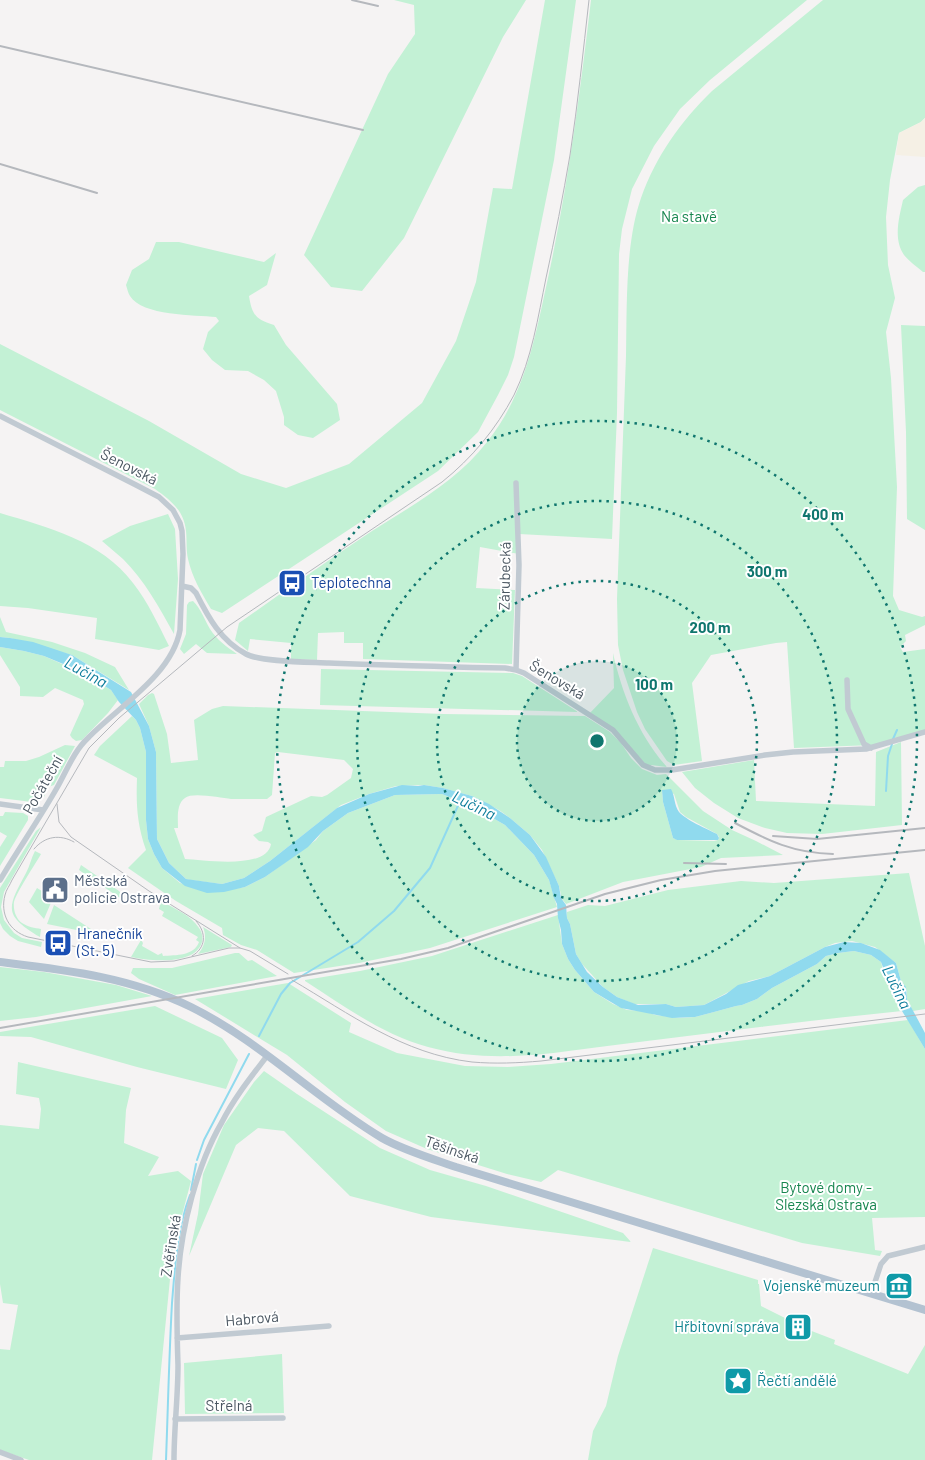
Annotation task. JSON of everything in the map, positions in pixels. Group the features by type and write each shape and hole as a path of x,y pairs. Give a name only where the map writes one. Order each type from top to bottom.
{"main road":[{"name":"Těšínská","path":"0,962 119,980 161,994 191,1007 217,1021 353,1119 384,1139 417,1153 456,1167 925,1310"}],"street":[{"name":"Šenovská","path":"0,416 136,484 166,502 176,514 181,527 182,586 179,636 172,655 156,676 140,690"},
{"name":"Zárubecká","path":"516,483 519,565 516,670"},
{"name":"Šenovská","path":"182,586 191,588 196,593 219,632 232,645 248,655 268,659 305,662 505,668 524,673 614,730 644,764 655,770 672,770 764,755 871,748 925,732"},
{"path":"847,680 848,710 864,744 871,748"},
{"name":"Počáteční","path":"0,880 82,744 140,690"},
{"path":"0,804 43,810"},
{"name":"Zvěřinská","path":"174,1460 178,1367 178,1277 181,1246 202,1164 222,1121 236,1098 267,1056"},
{"path":"870,1294 882,1264 888,1256 925,1247"},
{"name":"Habrová","path":"177,1338 329,1326"},
{"name":"Střelná","path":"175,1419 283,1418"},
{"path":"0,1452 21,1460"}],"green space":[{"path":"394,0 526,0 503,37 404,238 362,291 331,287 304,255 388,74 415,34 414,5"},
{"path":"545,0 576,0 554,160 514,357 508,375 478,432 438,471 222,613 211,609 197,584 190,566 185,524 179,511 171,502 155,489 0,410 0,344 149,421 241,474 286,488 349,464 422,403 456,341 476,282 493,188 512,189"},
{"path":"591,0 807,0 710,80 680,109 654,146 632,189 622,229 619,254 617,413 612,539 519,534 519,554 480,547 476,588 515,590 512,664 363,659 363,643 344,643 344,632 318,633 317,660 291,659 291,643 250,639 248,651 235,640 239,623 338,554 434,491 462,469 487,442 511,404 520,384 533,343 562,209"},
{"name":"Na stavě","path":"823,0 925,0 925,118 899,133 890,180 886,217 888,265 895,298 886,332 891,378 897,487 893,596 899,610 922,617 925,616 925,625 905,635 906,641 900,647 903,652 925,649 925,730 873,745 794,748 787,642 776,643 711,655 692,683 702,761 674,765 667,761 645,729 637,712 623,670 618,645 617,599 627,296 632,235 641,198 654,168 670,140 690,114 712,91"},
{"path":"925,185 925,272 923,272 904,255 899,242 898,228 903,200 918,187"},
{"path":"156,242 179,242 264,262 276,253 267,285 249,296 253,312 259,319 274,325 286,345 337,404 340,420 313,438 298,435 284,425 284,417 276,391 264,380 248,371 225,370 212,360 203,349 208,332 219,321 216,317 157,311 136,303 130,296 126,285 132,270 149,259"},
{"path":"901,325 925,326 925,530 907,519 906,432"},
{"path":"0,513 55,530 90,546 106,556 138,590 169,646 159,650 95,639 97,618 0,606"},
{"path":"168,514 175,529 178,579 174,634 145,585 123,559 102,541 130,526"},
{"path":"193,601 213,633 222,643 237,654 207,653 196,644 184,654 180,649 186,634 187,605"},
{"path":"0,617 6,632 52,642 85,653 115,667 129,690 72,655 0,637"},
{"path":"0,647 44,656 72,667 111,690 118,700 82,740 76,741 70,735 84,704 83,700 55,688 43,697 20,696 20,687 0,655"},
{"path":"613,653 621,684 633,714 648,742 667,767 651,765 650,769 627,744 589,714 614,688"},
{"path":"321,669 513,673 522,676 578,712 320,705"},
{"path":"154,694 167,734 171,763 198,760 194,720 212,709 223,706 444,714 585,716 610,732 642,769 657,775 666,774 703,811 732,830 783,855 721,858 701,867 623,882 566,904 562,899 559,886 542,850 530,835 499,810 472,796 443,788 424,785 396,786 341,805 270,861 244,878 222,884 186,879 169,863 157,839 156,752 149,726 139,704 148,695","holes":["275,753 344,760 353,769 351,778 327,795 322,797 311,796 266,817 262,831 253,835 259,841 271,844 267,852 259,857 234,862 185,859 174,828 178,828 178,812 182,801 194,795 231,799 267,799 272,795","662,790 674,794 680,812 717,834 718,840 678,840 673,838 663,802"]},
{"path":"132,716 140,728 146,752 146,820 148,839 162,868 180,883 216,892 245,887 265,877 316,840 323,831 348,813 395,795 442,794 472,806 505,825 534,855 549,880 557,907 430,948 359,963 294,973 257,950 241,945 223,935 222,928 176,901 128,868 146,850 138,814 137,778 94,755 100,746"},
{"path":"901,742 902,825 822,834 787,833 765,828 738,818 714,803 695,788 682,772 754,760 756,801 875,806 876,752"},
{"path":"65,745 75,746 54,785 48,787 44,797 32,802 0,798 0,767 4,767 5,761 26,761"},
{"path":"5,812 23,813 28,816 28,820 0,866 0,847 7,836 0,832 0,816 3,816"},
{"path":"41,827 4,892 1,907 4,920 14,933 22,938 42,942 41,947 18,941 3,929 0,923 0,888 36,831"},
{"path":"35,851 41,854 19,891 14,902 14,908 17,917 22,923 41,929 40,937 20,923 12,910 15,895"},
{"path":"81,865 119,891 123,896 120,898 79,870"},
{"path":"909,873 925,946 925,1009 913,1011 907,999 907,991 901,981 896,963 875,947 852,941 835,943 825,947 770,976 749,981 704,1005 676,1007 666,1004 634,1004 617,997 603,987 582,964 576,954 567,918 567,912 588,905 605,906 668,890 741,881 774,883"},
{"path":"37,888 53,898 44,919 29,902"},
{"path":"161,901 182,912 196,923 202,933 202,942 198,950 190,955 171,960 149,960 131,957 141,940 142,946 158,955 162,953 163,956 184,954 197,947 199,942 196,940 198,937 162,916 164,912 159,909"},
{"path":"54,905 94,931 110,934 111,937 47,924"},
{"path":"558,915 562,944 575,970 594,992 627,1010 644,1011 655,1015 679,1018 695,1017 742,1005 757,999 772,988 817,964 826,956 854,951 871,955 881,962 883,970 891,979 892,995 902,1011 554,1053 479,1056 454,1053 411,1042 364,1019 305,981 432,956"},
{"path":"203,927 232,945 231,947 198,954 205,941"},
{"path":"239,953 248,961 252,960 277,976 175,995 139,979 131,973 133,968 172,968"},
{"path":"0,967 44,972 116,985 152,996 36,1017 0,1021"},
{"name":"Bytové domy - Slezská Ostrava","path":"288,983 351,1023 349,1032 397,1053 465,1066 508,1067 551,1064 908,1020 925,1049 925,1217 872,1218 875,1250 882,1251 880,1256 802,1243 558,1170 541,1182 507,1174 427,1149 386,1131 345,1102 287,1055 195,999"},
{"path":"155,1006 222,1038 238,1060 226,1089 137,1067 31,1037 0,1036 0,1032"},
{"path":"18,1062 131,1088 126,1110 124,1143 159,1157 148,1176 178,1171 191,1181 173,1249 152,1460 29,1460 0,1450 0,1349 10,1350 18,1305 3,1303 0,1284 0,1125 39,1129 41,1109 39,1098 16,1094"},
{"path":"264,1071 380,1148 430,1170 486,1186 623,1233 631,1242 431,1217 350,1196 284,1131 258,1128 236,1145 189,1256 198,1214 203,1174 224,1125"},
{"path":"653,1248 758,1280 761,1306 791,1321 794,1316 799,1319 801,1318 809,1322 808,1325 811,1326 809,1330 835,1340 834,1344 908,1374 925,1345 925,1460 588,1460 593,1431 606,1406 618,1356"},
{"path":"282,1354 284,1413 185,1414 184,1363"}],"sand":[{"path":"925,118 925,157 896,155 899,133"}],"water":[{"name":"Lučina","path":"0,637 33,642 72,655 131,692 149,726 156,752 157,839 169,863 186,879 222,884 244,878 270,861 337,808 369,794 402,785 424,785 443,788 472,796 489,804 530,835 546,857 559,886 561,898 566,905 567,918 576,954 587,972 617,997 638,1005 666,1004 676,1007 704,1005 726,994 738,985 770,976 825,947 844,942 861,943 880,950 896,963 901,981 906,987 907,999 925,1033 925,1049 892,995 891,979 881,962 871,955 854,951 826,956 817,964 772,988 757,999 742,1005 695,1017 672,1018 621,1008 594,992 568,959 562,944 557,904 549,880 534,855 505,825 472,806 442,794 395,795 348,813 323,831 308,847 265,877 245,887 224,892 207,893 185,886 162,868 148,839 146,820 146,752 136,720 119,702 111,690 80,671 44,656 0,647"},
{"path":"671,789 679,812 691,821 717,834 718,840 677,840 673,838 663,802 662,790"}],"waterway":[{"path":"893,739 897,730"},
{"path":"886,791 888,756 892,744"},
{"name":"Lučina","path":"259,1036 281,994 290,983 358,942 394,911 430,868 461,799"},
{"path":"197,1160 204,1140 249,1054"},
{"path":"191,1190 196,1164"},
{"path":"166,1460 174,1276 179,1235 190,1195"}],"tram line":[{"path":"288,974 250,951 240,948 229,948 174,961 151,962 28,937 16,931 8,921 4,909 6,893 89,748 119,718 227,627 442,482 473,453 499,420 520,381 530,352 537,322 570,155 589,0"},
{"path":"57,804 59,822 71,837 149,891 240,948"},
{"path":"34,849 43,841 58,837 74,842"},
{"path":"192,956 200,949 203,940 202,930 196,921"},
{"path":"292,980 356,1019 400,1042 447,1058 481,1063 541,1061 925,1014"}],"railway":[{"path":"352,0 378,6"},
{"path":"0,46 363,130"},
{"path":"0,164 97,193"},
{"path":"735,823 782,845 806,851 833,854"},
{"path":"773,836 817,839 925,828"},
{"path":"0,1028 401,959 448,948 605,894 661,880 715,871 925,850"},
{"path":"684,863 726,864"}],"place":[{"name":"Teplotechna","path":"292,583"},
{"name":"Městská policie Ostrava","path":"55,890"},
{"name":"Hranečník (St. 5)","path":"58,943"},
{"name":"Vojenské muzeum","path":"899,1286"},
{"name":"Hřbitovní správa","path":"798,1327"},
{"name":"Řečtí andělé","path":"738,1381"}]}
